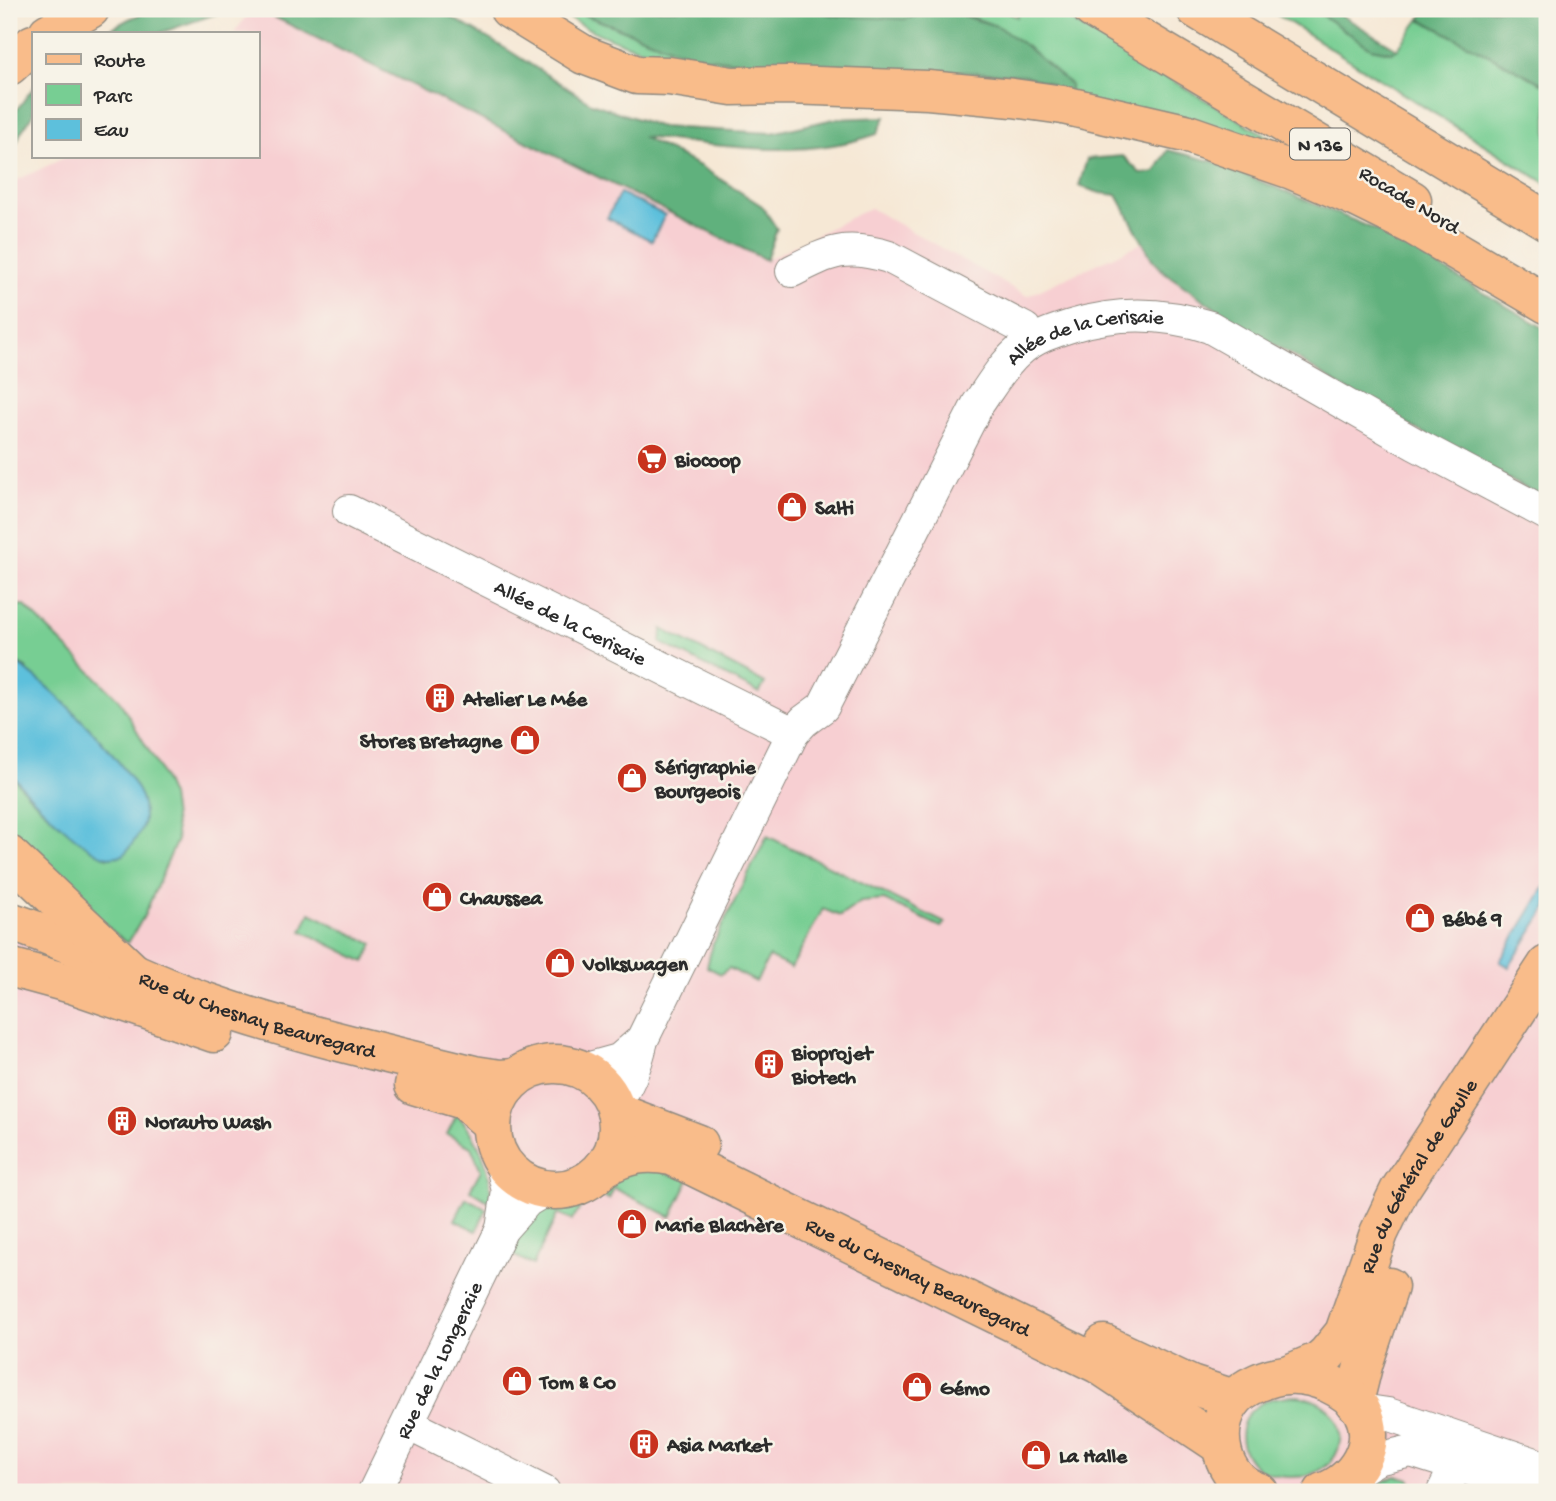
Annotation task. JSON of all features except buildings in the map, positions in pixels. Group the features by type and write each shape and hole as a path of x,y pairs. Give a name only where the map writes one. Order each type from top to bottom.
{"main road":[{"path":"50,32 90,9"},
{"path":"509,9 584,55 638,75 669,76 732,86 928,90 1013,98 1063,105 1185,133 1248,153 1355,197 1416,227 1547,304"},
{"path":"540,9 583,36 643,61 669,76"},
{"name":"Rocade Nord","path":"1092,9 1547,281"},
{"name":"N 136","path":"1196,9 1547,221"},
{"path":"9,66 32,45"},
{"path":"9,855 135,975"},
{"name":"Rue du Chesnay Beauregard","path":"9,921 54,937 135,975 299,1033 474,1074 500,1079 514,1078"},
{"name":"Rue du Général de Gaulle","path":"1234,1399 1250,1388 1319,1361 1344,1333 1379,1233 1399,1191 1547,965"},
{"name":"Rue du Chesnay Beauregard","path":"9,967 75,985 287,1056 450,1094 475,1107 496,1140"},
{"name":"Rue du Général de Gaulle","path":"1358,1406 1377,1321 1417,1212 1547,1011"},
{"path":"547,1064 566,1064 583,1070 601,1084 615,1108 616,1141 603,1168 578,1186 562,1189 547,1189 528,1184 512,1173 496,1140 498,1099 514,1078 547,1064"},
{"name":"Rue du Chesnay Beauregard","path":"615,1108 726,1154 1156,1370 1234,1399"},
{"name":"Rue du Chesnay Beauregard","path":"603,1168 622,1157 640,1153 672,1156 1098,1364 1235,1476"},
{"path":"1286,1375 1309,1377 1342,1392 1358,1406 1367,1425 1365,1453 1337,1483"},
{"path":"1234,1399 1224,1417 1235,1476"}],"street":[{"path":"792,271 842,250 869,251 889,257 1026,329 1031,342"},
{"name":"Allée de la Cerisaie","path":"615,1108 638,1059 642,1041 793,733 823,707 978,404 1008,362 1031,342 1045,334 1093,319 1125,314 1174,317 1210,327 1415,444 1547,514"},
{"name":"Allée de la Cerisaie","path":"349,511 793,733"},
{"name":"Allée de la Cerisaie","path":"583,1070 619,1060 642,1041"},
{"name":"Rue de la Longeraie","path":"374,1492 502,1228 508,1191 496,1140"},
{"name":"Rue de la Longeraie","path":"502,1228 527,1201 547,1189"},
{"path":"1358,1406 1547,1468"},
{"path":"408,1424 544,1492"},
{"path":"1337,1483 1377,1459 1411,1451 1541,1492"},
{"path":"1443,1492 1457,1464"}],"shaded area":[{"path":"252,9 258,9 766,260 870,208 1027,296 1142,243 1152,259 1547,500 1547,1492 9,1492 9,910 128,943 144,916 177,840 159,768 148,751 24,605 9,606 9,184 64,158 259,158 259,32 235,32"}],"green space":[{"path":"154,9 230,9 163,32 105,32"},
{"path":"258,9 437,9 591,103 661,127 772,133 834,119 885,117 877,134 819,147 760,149 642,137 700,166 762,206 777,229 766,260"},
{"path":"556,9 575,9 690,55 729,61 767,66 795,63 811,69 853,71 870,67 888,72 1024,75 1048,83 1069,84 1009,35 955,9 1001,9 1017,17 1018,12 1014,9 1051,9 1275,141 1276,145 696,64 605,36"},
{"path":"575,9 741,9 750,12 763,9 807,9 838,16 906,19 937,9 955,9 967,17 997,26 1026,46 1070,84 1070,90 1064,93 1048,83 1024,75 888,72 870,67 853,71 811,69 795,63 768,66 690,55"},
{"path":"807,9 937,9 908,18 873,20"},
{"path":"1268,9 1313,9 1371,48 1391,52 1397,49 1420,19 1547,86 1547,184"},
{"path":"1313,9 1331,9 1397,49 1391,52 1371,48"},
{"path":"1427,9 1547,9 1547,86 1420,19"},
{"path":"32,89 32,116 21,132 9,162 9,120"},
{"path":"1168,150 1215,162 1381,232 1547,330 1547,500 1371,405 1209,304 1163,271 1152,259 1117,195 1079,186 1087,159 1123,156 1141,174 1155,172"},
{"path":"24,605 119,700 159,768 171,796 177,840 144,916 128,943 9,835 9,771 53,818 106,857 26,668 9,659 9,606"},
{"path":"662,629 765,683 759,693 661,643"},
{"path":"767,836 945,923 941,927 884,900 861,902 840,916 823,909 791,968 769,957 756,982 729,968 721,974 707,967 712,946"},
{"path":"310,913 373,944 365,962 302,931"},
{"path":"457,1114 471,1132 487,1167 490,1202 470,1190 481,1170 471,1147 447,1134"},
{"path":"645,1166 689,1180 671,1217 614,1188 609,1199 602,1196 588,1198 572,1220 558,1213 533,1265 511,1254 526,1221 553,1202 578,1198 610,1179"},
{"path":"466,1198 487,1209 476,1231 455,1220"},
{"path":"1297,1396 1317,1402 1331,1412 1339,1426 1340,1441 1336,1455 1325,1467 1309,1475 1272,1475 1257,1467 1245,1453 1241,1435 1243,1426 1252,1410 1264,1402 1277,1397"},
{"path":"1396,1476 1410,1480 1414,1492 1369,1492 1379,1483"}],"water":[{"path":"620,193 665,215 652,241 607,218"},
{"path":"9,659 63,701 102,742 132,781 141,797 144,818 140,833 124,855 108,857 84,845 40,806 9,770"},
{"path":"1547,883 1547,908 1509,967 1500,961"}],"place":[{"name":"Biocoop","path":"652,459"},
{"name":"Salti","path":"792,507"},
{"name":"Atelier Le Mée","path":"440,698"},
{"name":"Stores Bretagne","path":"525,740"},
{"name":"Sérigraphie Bourgeois","path":"632,778"},
{"name":"Chaussea","path":"437,897"},
{"name":"Bébé 9","path":"1420,918"},
{"name":"Volkswagen","path":"560,963"},
{"name":"Bioprojet Biotech","path":"769,1064"},
{"name":"Norauto Wash","path":"122,1121"},
{"name":"Marie Blachère","path":"632,1224"},
{"name":"Tom & Co","path":"517,1381"},
{"name":"Gémo","path":"917,1387"},
{"name":"Asia Market","path":"644,1444"},
{"name":"La Halle","path":"1036,1455"}]}
